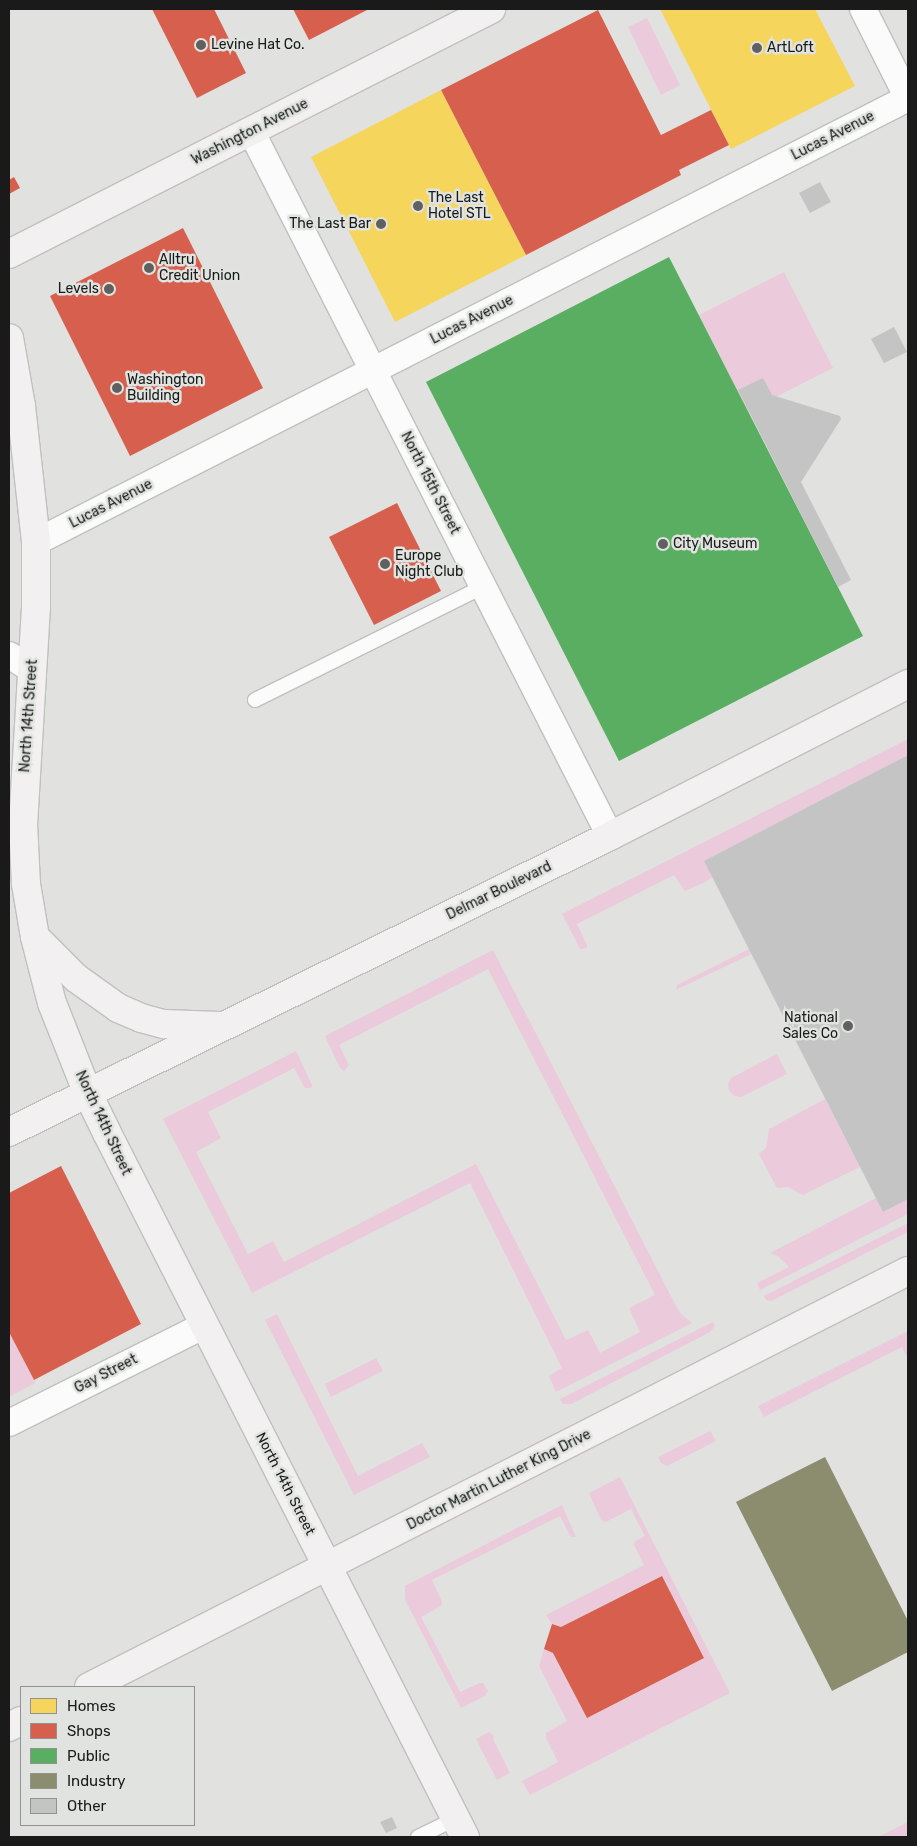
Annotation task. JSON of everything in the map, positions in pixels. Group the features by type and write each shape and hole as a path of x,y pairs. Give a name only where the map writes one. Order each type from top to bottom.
{"main road":[{"name":"Washington Avenue","path":"9,254 484,10"},
{"name":"North 14th Street","path":"9,338 21,406 36,542 36,607 23,823 26,884 35,937 52,1003 88,1094 203,1326 460,1828"},
{"name":"Delmar Boulevard","path":"9,1132 610,836 908,684"},
{"path":"35,937 76,978 118,1008 141,1018 164,1024 224,1026"},
{"name":"Doctor Martin Luther King Drive","path":"91,1686 908,1271"}],"street":[{"path":"863,9 908,98"},
{"name":"Lucas Avenue","path":"36,542 908,98"},
{"name":"North 15th Street","path":"251,131 610,836"},
{"path":"9,655 32,670"},
{"name":"Gay Street","path":"9,1422 203,1326"}],"lane":[{"path":"255,700 483,587"},
{"path":"418,1837 460,1828"}],"shaded area":[{"path":"647,18 680,85 661,95 628,27"},
{"path":"784,272 833,368 748,411 699,315"},
{"path":"908,739 908,755 704,861 712,877 707,881 685,891 674,875 577,924 587,945 587,948 580,949 562,914"},
{"path":"749,949 751,954 676,990 677,985"},
{"path":"493,950 675,1304 681,1314 692,1323 556,1392 549,1376 562,1368 470,1183 252,1293 163,1119 296,1051 312,1085 311,1088 305,1088 294,1068 208,1112 221,1138 196,1152 248,1254 273,1241 284,1262 476,1164 566,1340 588,1330 600,1353 640,1332 629,1308 655,1295 488,969 339,1045 349,1065 344,1071 340,1068 325,1036"},
{"path":"777,1054 787,1074 741,1097 734,1096 729,1090 728,1083 731,1078"},
{"path":"825,1099 860,1167 803,1195 788,1187 777,1188 759,1154 766,1148 769,1129"},
{"path":"876,1198 883,1212 908,1199 908,1214 760,1290 757,1283 789,1267 778,1256 770,1253"},
{"path":"908,1223 908,1232 771,1301 766,1300 764,1296"},
{"path":"277,1314 358,1476 422,1443 430,1457 354,1495 265,1320"},
{"path":"713,1322 715,1326 710,1332 571,1404 563,1404 560,1399"},
{"path":"908,1331 908,1359 902,1347 764,1417 758,1406"},
{"path":"9,1332 35,1383 9,1397"},
{"path":"376,1358 383,1371 331,1397 325,1384"},
{"path":"710,1431 716,1441 667,1466 661,1463 658,1457"},
{"path":"620,1477 730,1693 530,1795 522,1781 558,1762 546,1738 546,1733 567,1721 539,1666 544,1649 553,1653 704,1657 662,1576 561,1627 552,1624 546,1615 644,1565 634,1545 635,1541 645,1536 631,1509 606,1522 601,1520 589,1493"},
{"path":"562,1505 576,1537 571,1537 560,1516 432,1580 442,1602 441,1606 421,1617 460,1692 480,1683 483,1683 488,1691 485,1696 461,1708 405,1600 405,1586"},
{"path":"489,1732 494,1736 493,1739 510,1773 497,1780 476,1739"},
{"path":"908,1822 908,1837 878,1837"}],"building: Homes":[{"name":"ArtLoft","path":"660,9 815,9 855,86 731,149"},
{"name":"The Last Hotel STL","path":"441,90 526,255 395,322 311,157"}],"building: Shops":[{"path":"152,9 214,9 246,73 197,98"},
{"path":"293,9 369,9 309,40"},
{"path":"598,10 661,135 711,110 729,145 679,170 681,175 526,255 441,90"},
{"path":"14,177 20,188 9,194 9,180"},
{"path":"183,228 263,388 130,456 50,296"},
{"name":"Europe Night Club","path":"397,503 441,591 374,625 329,537"},
{"path":"61,1166 141,1324 34,1380 9,1332 9,1193"},
{"path":"662,1576 704,1658 587,1718 553,1653 544,1649 552,1624 561,1627"}],"building: Public":[{"name":"City Museum","path":"669,257 863,636 619,761 426,382"}],"building: Industry":[{"path":"825,1457 908,1621 908,1652 832,1691 736,1502"}],"building: Other":[{"path":"820,182 831,202 810,213 799,193"},
{"path":"894,327 907,352 884,363 871,339"},
{"path":"763,378 772,395 840,416 841,419 801,482 851,580 838,587 738,390"},
{"name":"National Sales Co","path":"908,755 908,1199 883,1212 704,861"},
{"path":"392,1817 397,1828 386,1833 380,1822"}],"place":[{"name":"Levine Hat Co.","path":"201,45"},
{"name":"ArtLoft","path":"757,48"},
{"name":"The Last Hotel STL","path":"418,206"},
{"name":"The Last Bar","path":"381,224"},
{"name":"Alltru Credit Union","path":"149,268"},
{"name":"Levels","path":"109,289"},
{"name":"Washington Building","path":"117,388"},
{"name":"City Museum","path":"663,544"},
{"name":"Europe Night Club","path":"385,564"},
{"name":"National Sales Co","path":"848,1026"}]}
